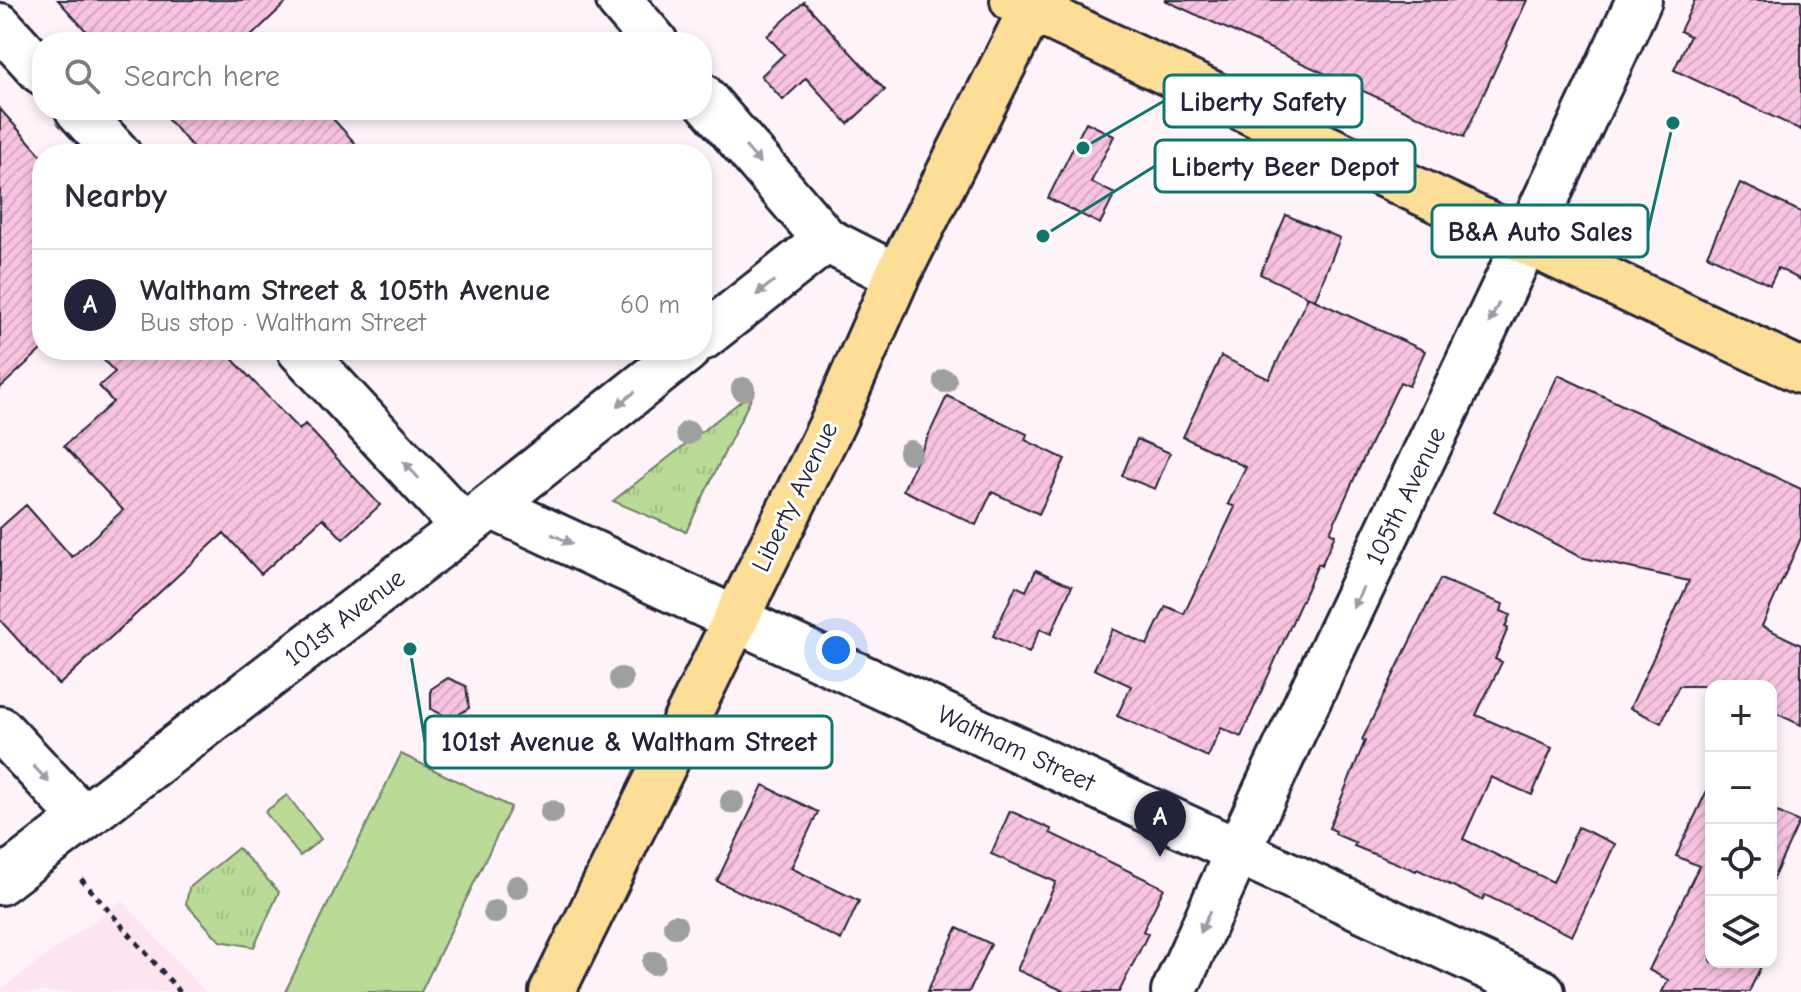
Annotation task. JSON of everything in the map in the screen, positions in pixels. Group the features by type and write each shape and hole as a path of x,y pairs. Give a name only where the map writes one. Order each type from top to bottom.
{"main road":[{"path":"1027,3 1801,371"},
{"name":"Liberty Avenue","path":"552,992 833,422 897,276 1027,3"}],"street":[{"path":"619,0 646,32"},
{"name":"105th Avenue","path":"1174,992 1639,0"},
{"path":"0,26 32,61"},
{"path":"712,108 826,240 897,276"},
{"path":"87,120 109,144"},
{"path":"712,330 826,240"},
{"name":"Waltham Street","path":"311,360 478,516 736,618 1542,992"},
{"name":"101st Avenue","path":"0,882 478,516 674,360"},
{"path":"0,729 83,818"}],"path":[{"path":"81,879 180,992"}],"shaded area":[{"path":"122,900 205,992 0,992 0,990"}],"green space":[{"path":"755,390 686,532 613,501"},
{"path":"401,754 511,807 421,992 285,992"},
{"path":"287,795 321,839 300,856 265,812"},
{"path":"238,848 279,892 254,947 220,941 186,904 189,888"}],"building":[{"path":"58,0 289,0 255,32 87,32"},
{"path":"1164,0 1527,0 1464,137"},
{"path":"1695,0 1801,0 1801,130 1674,70 1690,36 1680,31"},
{"path":"804,2 885,90 848,124 806,78 783,100 761,76 784,54 767,36"},
{"path":"0,109 32,145 32,358 0,388"},
{"path":"168,120 334,120 356,144 190,144"},
{"path":"1086,122 1114,136 1091,182 1115,194 1100,224 1048,198"},
{"path":"1740,183 1801,212 1801,280 1778,268 1770,285 1707,255"},
{"path":"1286,215 1340,238 1315,300 1260,274"},
{"path":"1308,297 1425,351 1409,386 1400,382 1359,468 1330,532 1335,535 1321,566 1318,564 1241,737 1221,728 1208,757 1117,716 1131,686 1094,669 1113,629 1147,645 1166,606 1184,614 1235,507 1228,504 1246,467 1183,437 1221,356 1269,379"},
{"path":"104,360 233,360 299,430 305,424 380,505 343,539 323,518 261,574 224,533 59,685 0,620 0,528 26,505 72,557 123,510 64,446 113,402 99,386 115,372"},
{"path":"1558,375 1801,489 1801,538 1762,626 1801,645 1801,725 1777,714 1777,680 1705,680 1705,686 1679,686 1661,723 1630,708 1689,581 1580,557 1494,512"},
{"path":"947,396 1027,434 1025,440 1065,459 1039,514 992,492 976,525 903,490"},
{"path":"1137,439 1170,453 1155,489 1122,476"},
{"path":"1036,570 1072,586 1051,634 1040,629 1029,653 993,636 1016,586 1026,591"},
{"path":"1440,579 1503,604 1501,611 1510,615 1495,659 1502,662 1476,715 1552,748 1532,795 1491,777 1463,839 1553,882 1578,827 1615,844 1572,936 1485,895 1482,900 1417,869 1354,846 1356,843 1329,828 1365,741 1362,740"},
{"path":"448,678 466,686 469,708 451,719 431,709 431,689"},
{"path":"763,785 818,812 791,868 859,901 841,940 717,881"},
{"path":"1705,795 1705,968 1760,968 1749,992 1662,992 1668,980 1649,970 1699,866 1676,856"},
{"path":"1010,811 1164,888 1143,931 1148,934 1119,992 1066,992 1017,970 1056,882 991,854"},
{"path":"1777,812 1799,822 1777,870"},
{"path":"957,928 991,944 969,992 927,992"}],"place":[{"name":"B&A Auto Sales","path":"1673,123"},
{"name":"Liberty Safety","path":"1083,148"},
{"name":"Liberty Beer Depot","path":"1043,236"},
{"name":"101st Avenue & Waltham Street","path":"410,649"},
{"name":"Waltham Street & 105th Avenue","path":"1160,857"}]}
